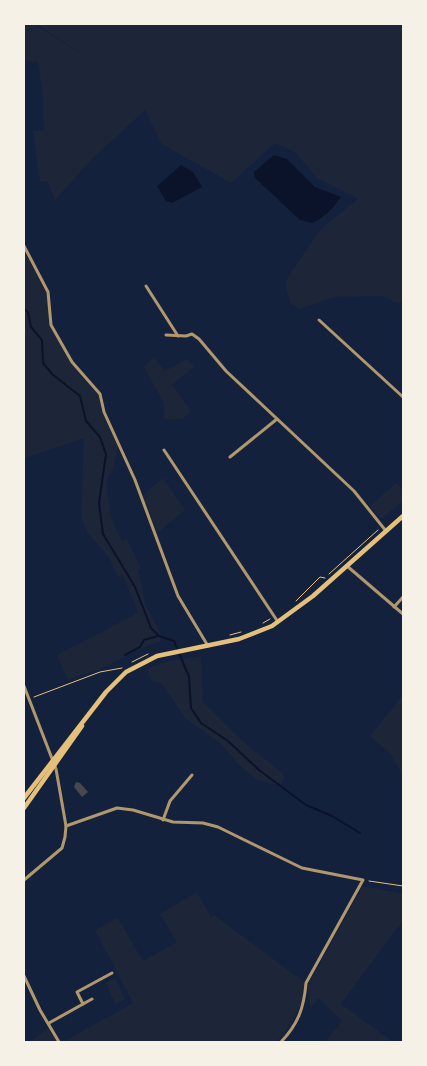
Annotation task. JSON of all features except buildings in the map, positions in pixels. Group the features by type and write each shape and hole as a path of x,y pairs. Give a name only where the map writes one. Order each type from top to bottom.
{"main road":[{"path":"24,808 55,767 106,692 122,675 142,662 166,654 253,635 278,622 293,613 403,516"},
{"path":"24,798 90,714"}],"street":[{"path":"24,246 48,292 51,325 72,362 100,394 104,412 135,480 178,596 208,646"},
{"path":"146,286 178,336"},
{"path":"319,320 403,397"},
{"path":"166,335 192,334 199,339 225,370 354,490 386,531"},
{"path":"230,457 277,419"},
{"path":"164,450 278,622"},
{"path":"347,566 403,614"},
{"path":"394,607 403,597"},
{"path":"24,686 55,767 66,826 66,837 62,848 24,880"},
{"path":"163,820 170,801 192,776"},
{"path":"66,826 117,808 133,810 163,820 202,823 218,827 302,868 363,880 306,984 300,1017 281,1042"},
{"path":"83,1004 77,992 112,973"},
{"path":"24,976 40,1010 59,1042"},
{"path":"49,1023 92,1000"}],"path":[{"path":"292,605 320,577 327,577 382,526"},
{"path":"260,625 275,617"},
{"path":"226,636 245,630"},
{"path":"29,700 100,672 122,668"},
{"path":"363,880 403,886"}],"shaded area":[{"path":"24,24 34,24 96,63 36,24 403,24 403,299 399,304 383,296 334,297 300,309 291,304 285,285 288,277 320,230 358,199 317,178 296,153 275,143 231,183 162,144 145,110 92,159 55,200 47,181 40,182 33,131 44,130 43,96 38,62 24,60"},
{"path":"274,155 287,159 315,187 341,197 328,212 313,223 300,220 255,178 254,172"},
{"path":"181,165 193,172 202,187 172,203 166,201 157,186"},
{"path":"24,249 47,296 50,327 78,373 98,395 102,413 119,449 117,450 114,467 106,482 111,518 122,541 127,539 141,569 138,570 146,606 161,634 160,642 151,644 98,670 68,680 57,655 138,613 123,575 118,577 110,559 87,532 81,517 84,438 24,458"},
{"path":"154,357 165,371 187,359 194,367 172,384 191,412 182,419 164,419 164,403 144,367"},
{"path":"163,478 185,510 157,533 143,495"},
{"path":"396,483 403,489 403,501 381,519 370,506"},
{"path":"201,656 203,702 240,739 281,772 285,777 280,786 257,780 240,766 221,744 186,719 162,684 151,680 147,669 164,662"},
{"path":"403,695 403,776 390,753 370,736"},
{"path":"363,886 403,894 403,920 341,1004 393,1042 325,1042 342,1021 318,998 310,1009 308,987 291,1023 277,1042 63,1042 133,1003 95,930 118,918 143,961 177,942 160,914 197,892 211,917 214,915 308,985"},
{"path":"115,978 125,999 115,1004 106,983"},
{"path":"48,1028 55,1039 61,1042 30,1042"}],"waterway":[{"path":"24,309 28,312 31,327 42,340 43,363 52,374 80,396 86,421 100,437 106,454 99,503 103,534 135,587 151,628 159,636 174,641 189,677 191,708 201,723 228,741 259,770 306,805 332,816 360,833"},
{"path":"125,655 140,647 144,640 158,636"}]}
